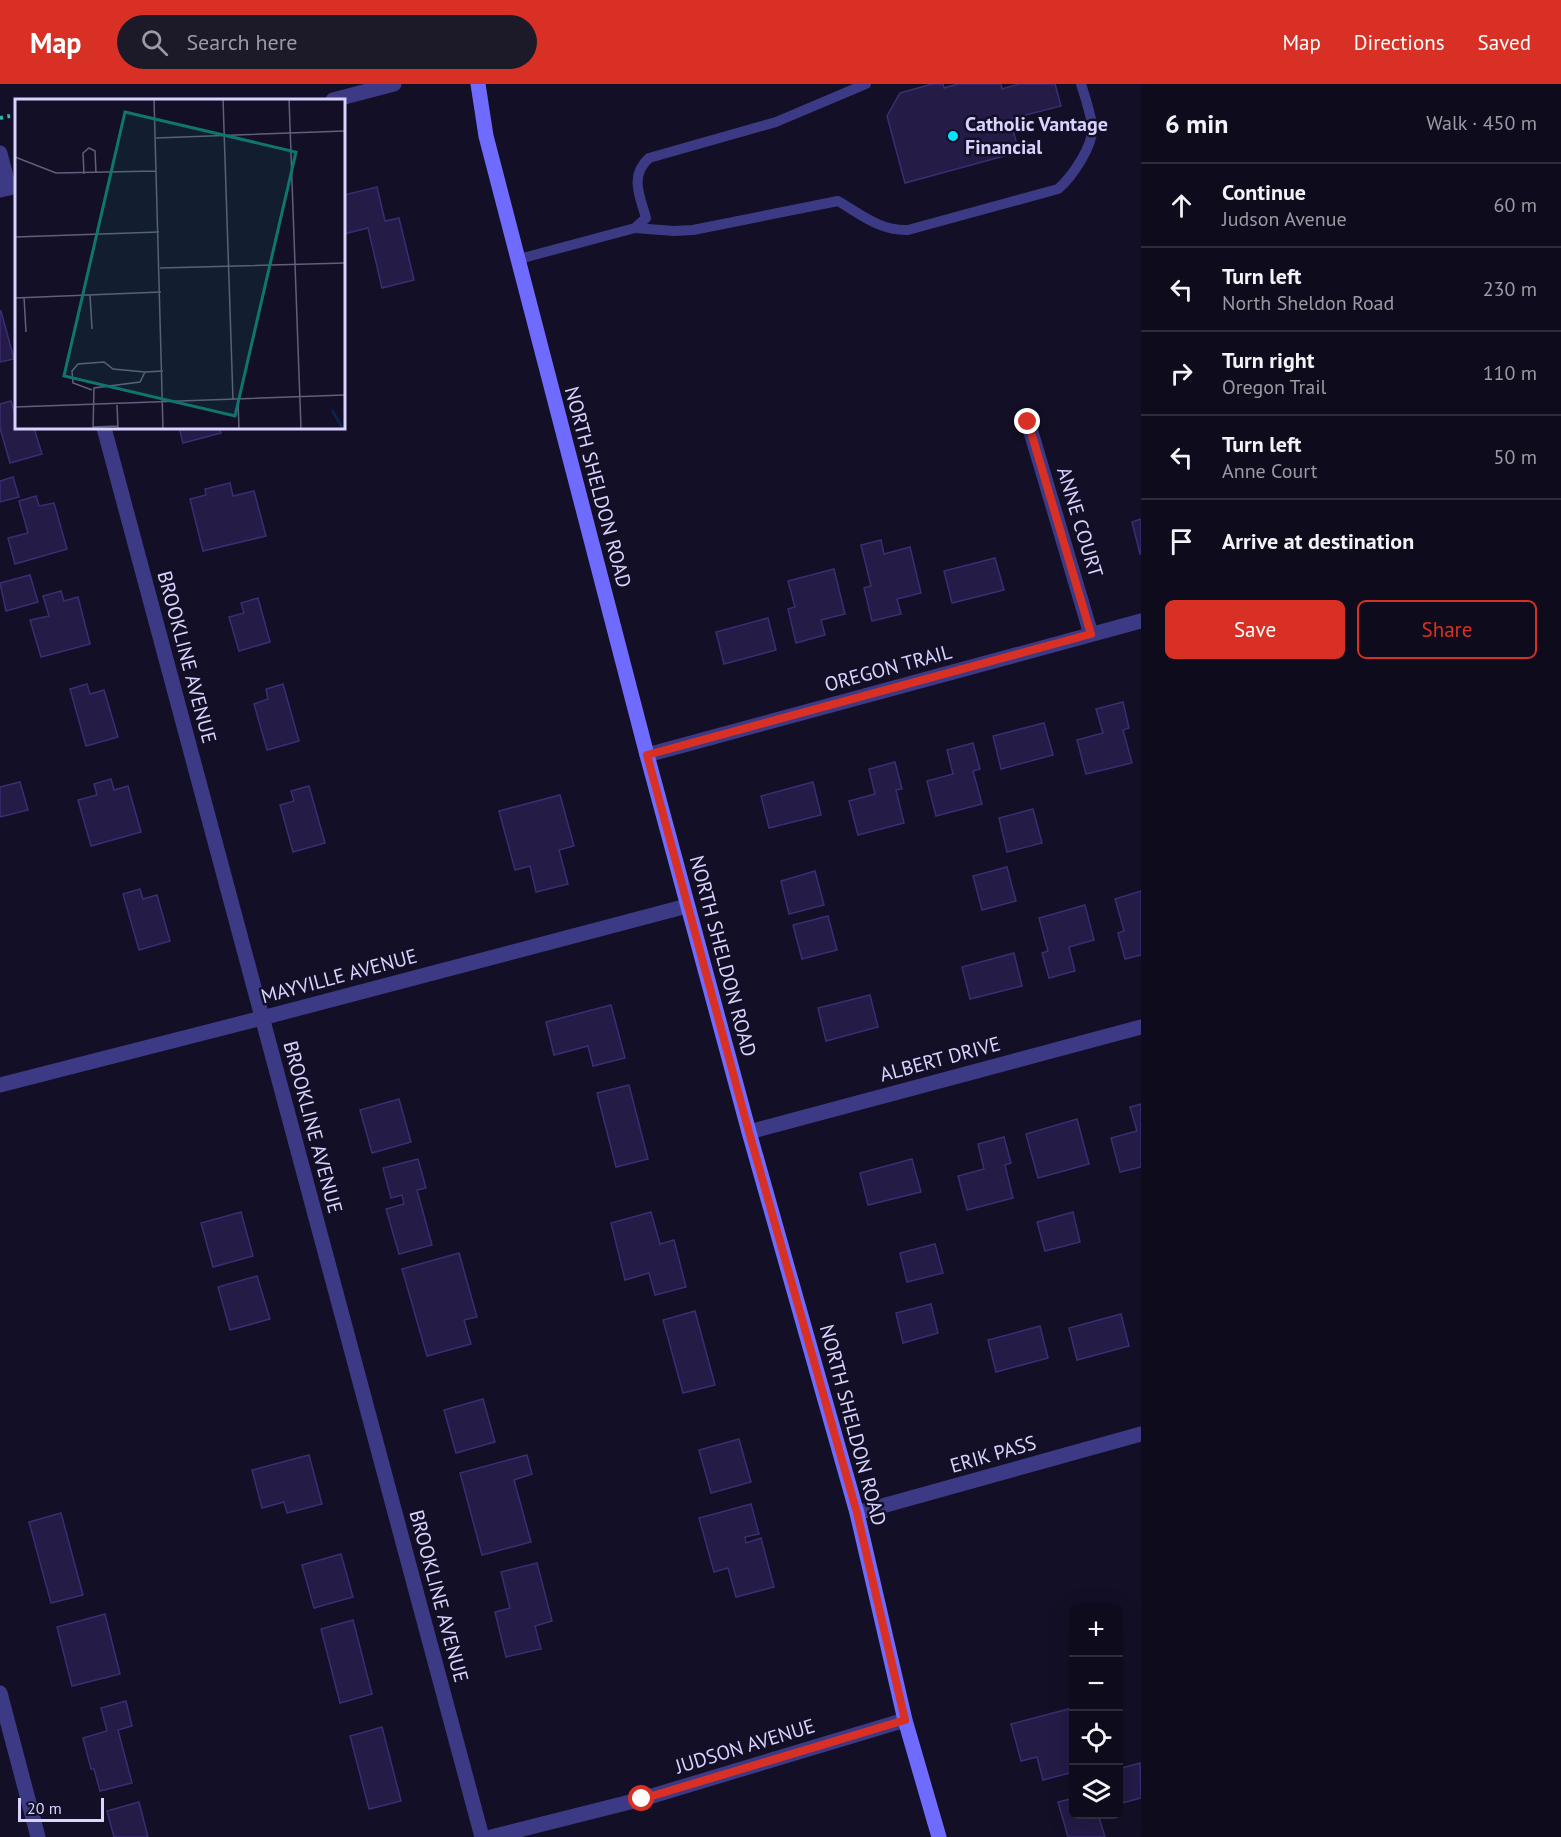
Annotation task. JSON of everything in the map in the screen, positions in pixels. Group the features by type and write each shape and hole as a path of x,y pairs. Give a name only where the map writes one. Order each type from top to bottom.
{"main road":[{"name":"NORTH SHELDON ROAD","path":"478,84 486,136 647,755 749,1132 857,1513 905,1720 939,1837"}],"street":[{"path":"337,99 394,84"},
{"path":"0,153 9,188"},
{"name":"ANNE COURT","path":"1028,422 1091,634"},
{"name":"BROOKLINE AVENUE","path":"104,429 482,1837"},
{"name":"OREGON TRAIL","path":"647,755 1141,621"},
{"name":"MAYVILLE AVENUE","path":"0,1085 687,906"},
{"name":"ALBERT DRIVE","path":"749,1132 1141,1027"},
{"name":"ERIK PASS","path":"857,1513 1141,1434"},
{"path":"0,1693 38,1837"},
{"name":"JUDSON AVENUE","path":"491,1837 642,1799 905,1720"}],"lane":[{"path":"635,228 646,218 637,184 641,166 649,158 777,122 866,84"},
{"path":"519,259 635,228 693,230 838,201 874,223 894,230 908,230 1058,189 1070,179 1091,139 1093,127 1081,84"}],"path":[{"path":"0,118 10,116"}],"building":[{"name":"Catholic Vantage Financial","path":"932,84 943,84 944,88 958,84 1001,84 1002,89 1019,84 1055,84 1061,106 1010,119 1019,152 905,183 887,116 900,93"},
{"path":"377,187 385,221 399,218 414,280 382,288 368,228 345,234 345,195"},
{"path":"0,312 14,359 0,362"},
{"path":"11,401 15,410 15,429 34,429 42,454 10,463 0,428 0,404"},
{"path":"179,429 219,429 221,433 183,443"},
{"path":"13,477 19,497 0,502 0,481"},
{"path":"230,483 233,496 254,491 266,536 203,551 190,499 206,495 205,489"},
{"path":"36,496 39,506 54,503 67,549 15,564 8,538 28,533 19,501"},
{"path":"1141,519 1141,554 1140,554 1132,522"},
{"path":"881,540 884,554 910,547 921,593 897,599 901,614 872,621 864,588 871,586 861,545"},
{"path":"995,558 1004,590 952,603 944,571"},
{"path":"834,569 845,614 821,620 825,635 796,643 788,609 795,607 788,581"},
{"path":"30,575 38,602 6,611 0,583"},
{"path":"61,591 64,601 78,597 90,644 41,657 30,620 49,616 43,596"},
{"path":"258,598 270,642 239,651 229,617 244,613 241,603"},
{"path":"768,618 776,650 724,664 716,632"},
{"path":"87,684 90,694 104,690 118,737 86,746 70,689"},
{"path":"283,684 299,741 267,750 254,704 268,699 266,689"},
{"path":"1123,702 1129,728 1123,730 1132,763 1086,774 1077,740 1103,733 1096,709"},
{"path":"1044,723 1053,755 1001,769 993,736"},
{"path":"973,743 980,769 973,771 982,804 936,816 927,781 953,774 947,750"},
{"path":"895,762 902,789 896,790 904,823 858,835 849,801 875,794 869,769"},
{"path":"111,779 114,790 128,786 141,832 91,846 78,800 97,795 94,784"},
{"path":"20,782 28,810 0,817 0,787"},
{"path":"813,782 821,815 769,828 761,796"},
{"path":"309,786 325,843 293,852 280,805 294,801 291,791"},
{"path":"560,795 574,846 559,850 568,884 536,892 530,866 515,870 499,811"},
{"path":"1033,809 1042,843 1007,852 999,818"},
{"path":"1007,867 1016,901 982,910 973,876"},
{"path":"815,871 824,905 789,914 781,881"},
{"path":"140,889 143,899 157,895 170,941 139,950 123,894"},
{"path":"1141,891 1141,955 1125,959 1118,933 1124,931 1115,899"},
{"path":"1085,905 1094,940 1069,947 1075,971 1049,978 1042,953 1048,951 1039,918"},
{"path":"828,916 837,950 802,959 793,925"},
{"path":"1014,953 1022,986 970,999 962,967"},
{"path":"870,995 878,1027 826,1041 818,1008"},
{"path":"611,1005 625,1058 593,1066 588,1046 554,1055 546,1022"},
{"path":"629,1085 648,1159 616,1167 597,1093"},
{"path":"399,1099 411,1142 372,1153 360,1110"},
{"path":"1141,1104 1141,1167 1120,1172 1111,1138 1137,1131 1130,1107"},
{"path":"1077,1119 1089,1164 1038,1178 1026,1134"},
{"path":"1004,1137 1011,1163 1005,1165 1013,1198 967,1210 958,1176 984,1169 978,1144"},
{"path":"418,1159 426,1188 417,1190 432,1245 399,1254 386,1209 404,1204 402,1195 391,1198 383,1168"},
{"path":"912,1159 921,1192 868,1205 860,1173"},
{"path":"241,1212 253,1256 213,1267 201,1223"},
{"path":"651,1212 660,1244 674,1240 686,1287 655,1295 649,1273 625,1280 611,1223"},
{"path":"1073,1212 1080,1242 1045,1251 1037,1222"},
{"path":"935,1244 943,1273 907,1282 900,1253"},
{"path":"459,1253 477,1317 464,1320 471,1344 427,1356 402,1269"},
{"path":"257,1276 270,1319 230,1330 218,1287"},
{"path":"931,1304 938,1333 903,1343 896,1313"},
{"path":"695,1311 715,1385 683,1393 663,1320"},
{"path":"1121,1314 1129,1346 1077,1360 1069,1328"},
{"path":"1040,1326 1048,1358 996,1372 988,1340"},
{"path":"483,1399 495,1442 456,1453 444,1410"},
{"path":"739,1439 751,1482 711,1493 699,1450"},
{"path":"309,1455 322,1504 287,1513 284,1502 262,1508 252,1470"},
{"path":"527,1455 532,1474 514,1480 531,1542 482,1555 460,1473"},
{"path":"751,1504 759,1534 745,1537 746,1543 761,1538 774,1587 736,1597 728,1568 714,1572 699,1518"},
{"path":"61,1513 83,1595 51,1603 29,1522"},
{"path":"341,1554 353,1597 314,1608 302,1565"},
{"path":"537,1563 552,1621 535,1626 541,1649 506,1657 495,1612 510,1608 501,1572"},
{"path":"105,1614 120,1674 72,1686 57,1627"},
{"path":"353,1620 372,1694 340,1703 321,1629"},
{"path":"126,1701 132,1726 118,1730 132,1783 100,1791 94,1769 91,1769 83,1738 107,1731 101,1708"},
{"path":"1069,1709 1069,1773 1043,1780 1037,1757 1021,1761 1011,1724"},
{"path":"382,1727 401,1801 369,1809 350,1736"},
{"path":"1140,1763 1141,1798 1123,1803 1123,1768"},
{"path":"1069,1799 1069,1819 1100,1819 1105,1837 1068,1837 1058,1802"},
{"path":"139,1802 148,1837 114,1837 107,1811"}],"place":[{"name":"Catholic Vantage Financial","path":"953,136"}],"route":[{"path":"642,1799 905,1720 857,1513 749,1132 647,755 1091,634 1028,422"}]}
